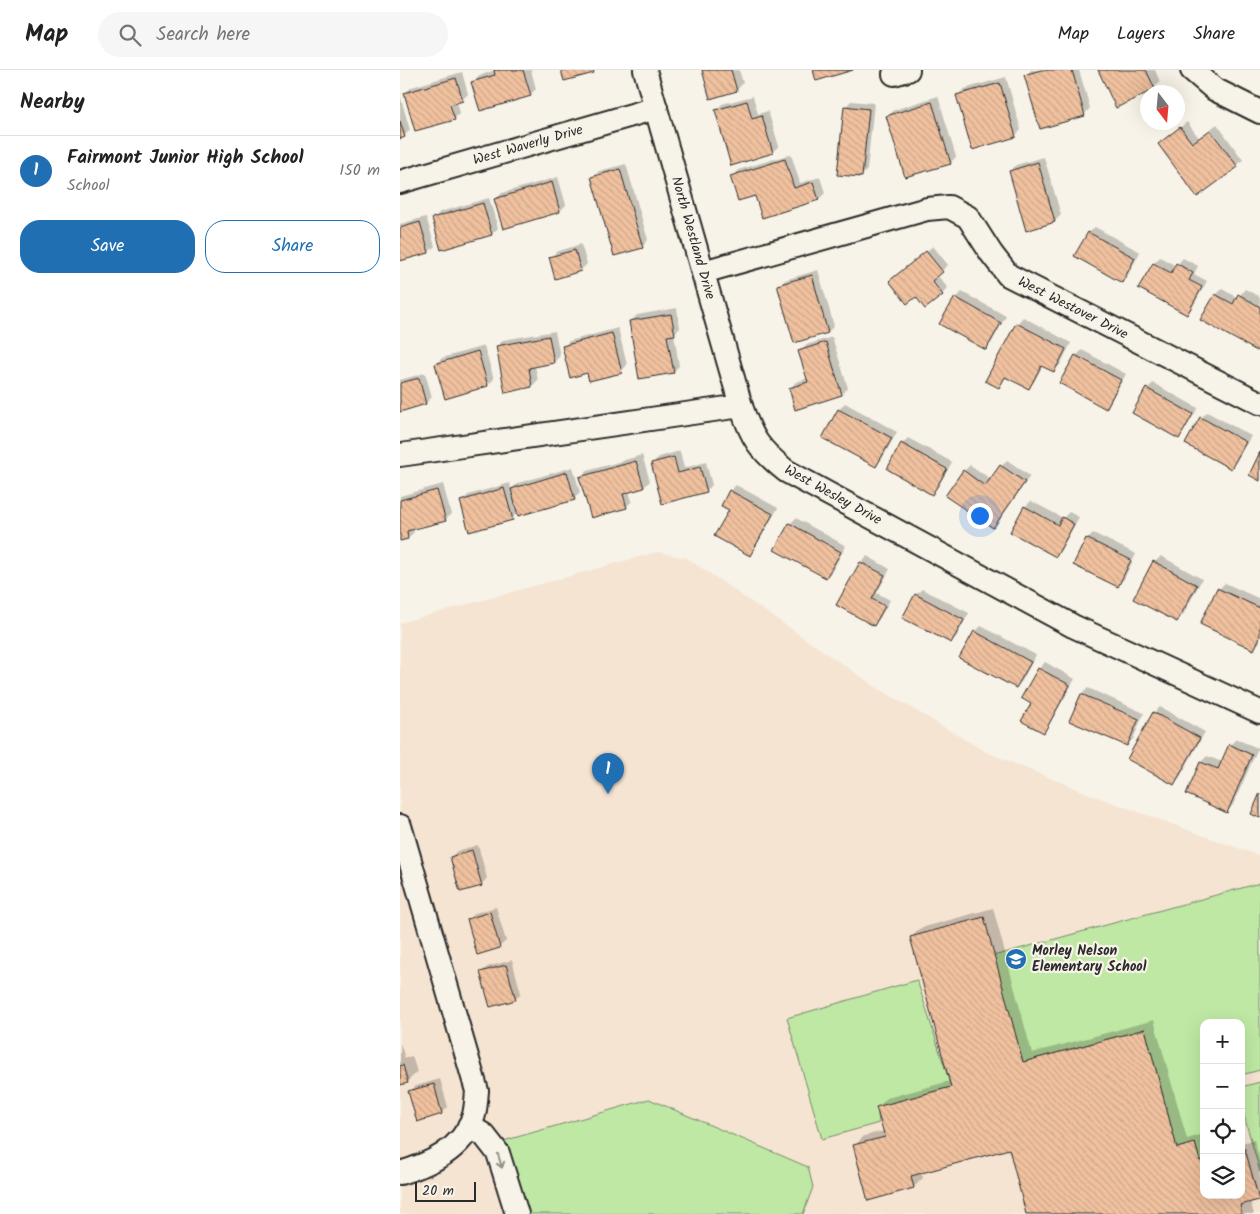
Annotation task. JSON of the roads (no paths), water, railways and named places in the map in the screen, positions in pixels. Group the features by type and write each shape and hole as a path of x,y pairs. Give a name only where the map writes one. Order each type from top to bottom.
{"street":[{"name":"North Westland Drive","path":"645,70 741,406"},
{"path":"1192,70 1214,89 1260,112"},
{"name":"West Waverly Drive","path":"400,182 656,108"},
{"name":"West Westover Drive","path":"703,272 927,210 949,208 968,217 991,254 1008,275 1260,403"},
{"path":"400,455 741,406"},
{"name":"West Wesley Drive","path":"741,406 749,430 765,454 786,471 1073,626 1260,712"},
{"path":"400,826 477,1091 473,1118 463,1138 445,1154 415,1169 400,1173"},
{"path":"469,1126 484,1135 498,1153 516,1214"}],"place":[{"name":"Fairmont Junior High School","path":"608,794"},
{"name":"Morley Nelson Elementary School","path":"1016,959"}]}
